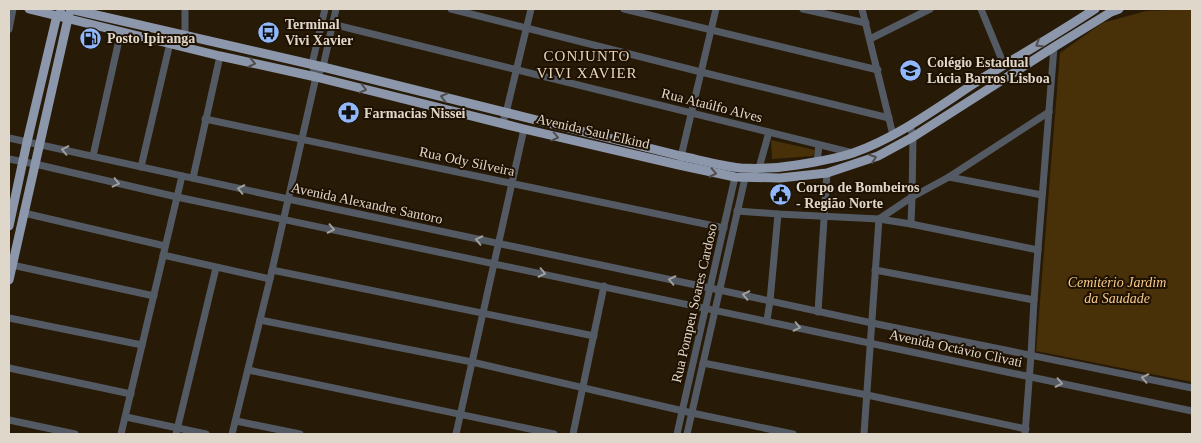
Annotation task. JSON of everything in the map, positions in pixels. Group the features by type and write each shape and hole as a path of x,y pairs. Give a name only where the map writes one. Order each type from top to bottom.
{"main road":[{"path":"9,280 69,12 57,15 29,9"},
{"name":"Avenida Saul Elkind","path":"69,12 99,12 185,36 312,64 681,156 740,168 780,168 817,162 853,153 878,143 1095,9"},
{"name":"Avenida Saul Elkind","path":"69,12 121,31 220,56 316,77 679,166 740,177 780,178 827,173 878,156 913,137 1054,47 1119,9"},
{"path":"9,226 22,162 57,15"},
{"path":"1054,47 1056,39 1070,26"},
{"path":"170,43 186,43 188,42 185,36"},
{"path":"220,56 222,44"},
{"path":"740,177 738,172 740,171 753,171 759,168"},
{"path":"780,168 780,178"}],"street":[{"path":"9,29 14,9"},
{"path":"185,9 185,36"},
{"path":"232,434 316,77 323,67 336,9"},
{"path":"450,9 889,118"},
{"path":"502,124 531,9"},
{"path":"624,9 878,70"},
{"path":"679,166 716,9"},
{"path":"804,9 866,24"},
{"path":"862,9 893,134"},
{"path":"870,39 930,9"},
{"path":"981,9 1004,65"},
{"path":"316,77 312,64 326,10"},
{"name":"Rua Ataúlfo Alves","path":"332,24 853,153"},
{"path":"93,156 121,31"},
{"path":"141,167 170,43"},
{"path":"703,363 867,395 1025,432 1054,47"},
{"path":"193,178 220,56"},
{"path":"879,219 912,197 949,177 1049,112"},
{"name":"Rua Ody Silveira","path":"205,119 724,228"},
{"path":"910,125 913,137 911,224"},
{"path":"456,434 524,129"},
{"path":"759,168 769,132"},
{"name":"Avenida Alexandre Santoro","path":"9,138 720,290"},
{"path":"817,162 819,145"},
{"path":"9,159 177,197 716,310"},
{"path":"818,312 827,173"},
{"path":"121,434 182,176"},
{"name":"Rua Pompeu Soares Cardoso","path":"687,434 737,211 740,177"},
{"name":"Rua Pompeu Soares Cardoso","path":"678,434 724,228 740,177"},
{"path":"949,177 1042,195"},
{"path":"737,211 879,219 1038,250"},
{"path":"24,213 165,246"},
{"path":"767,320 778,214"},
{"path":"864,434 879,219"},
{"path":"163,256 270,279"},
{"path":"12,266 154,296"},
{"path":"177,431 216,268"},
{"path":"272,270 594,336"},
{"path":"876,270 1034,300"},
{"path":"573,434 604,286"},
{"name":"Avenida Octávio Clivati","path":"720,290 818,312 1192,388"},
{"name":"Avenida Octávio Clivati","path":"716,310 1192,411"},
{"path":"9,318 142,345"},
{"path":"260,320 472,362 683,411 793,434"},
{"path":"9,368 131,394"},
{"path":"248,370 554,434"},
{"path":"126,416 177,431 206,434"},
{"path":"9,420 74,434"},
{"path":"236,421 300,434"}],"green space":[{"name":"Cemitério Jardim da Saudade","path":"1192,9 1192,382 1036,351 1060,53 1102,23 1146,11"},
{"path":"771,140 815,150 813,156 772,159"}],"place":[{"name":"Terminal Vivi Xavier","path":"269,32"},
{"name":"Posto Ipiranga","path":"91,38"},
{"name":"Colégio Estadual Lúcia Barros Lisboa","path":"911,70"},
{"name":"Farmacias Nissei","path":"348,113"},
{"name":"Corpo de Bombeiros - Região Norte","path":"780,195"}],"district":[{"name":"CONJUNTO VIVI XAVIER","path":"587,64"}]}
